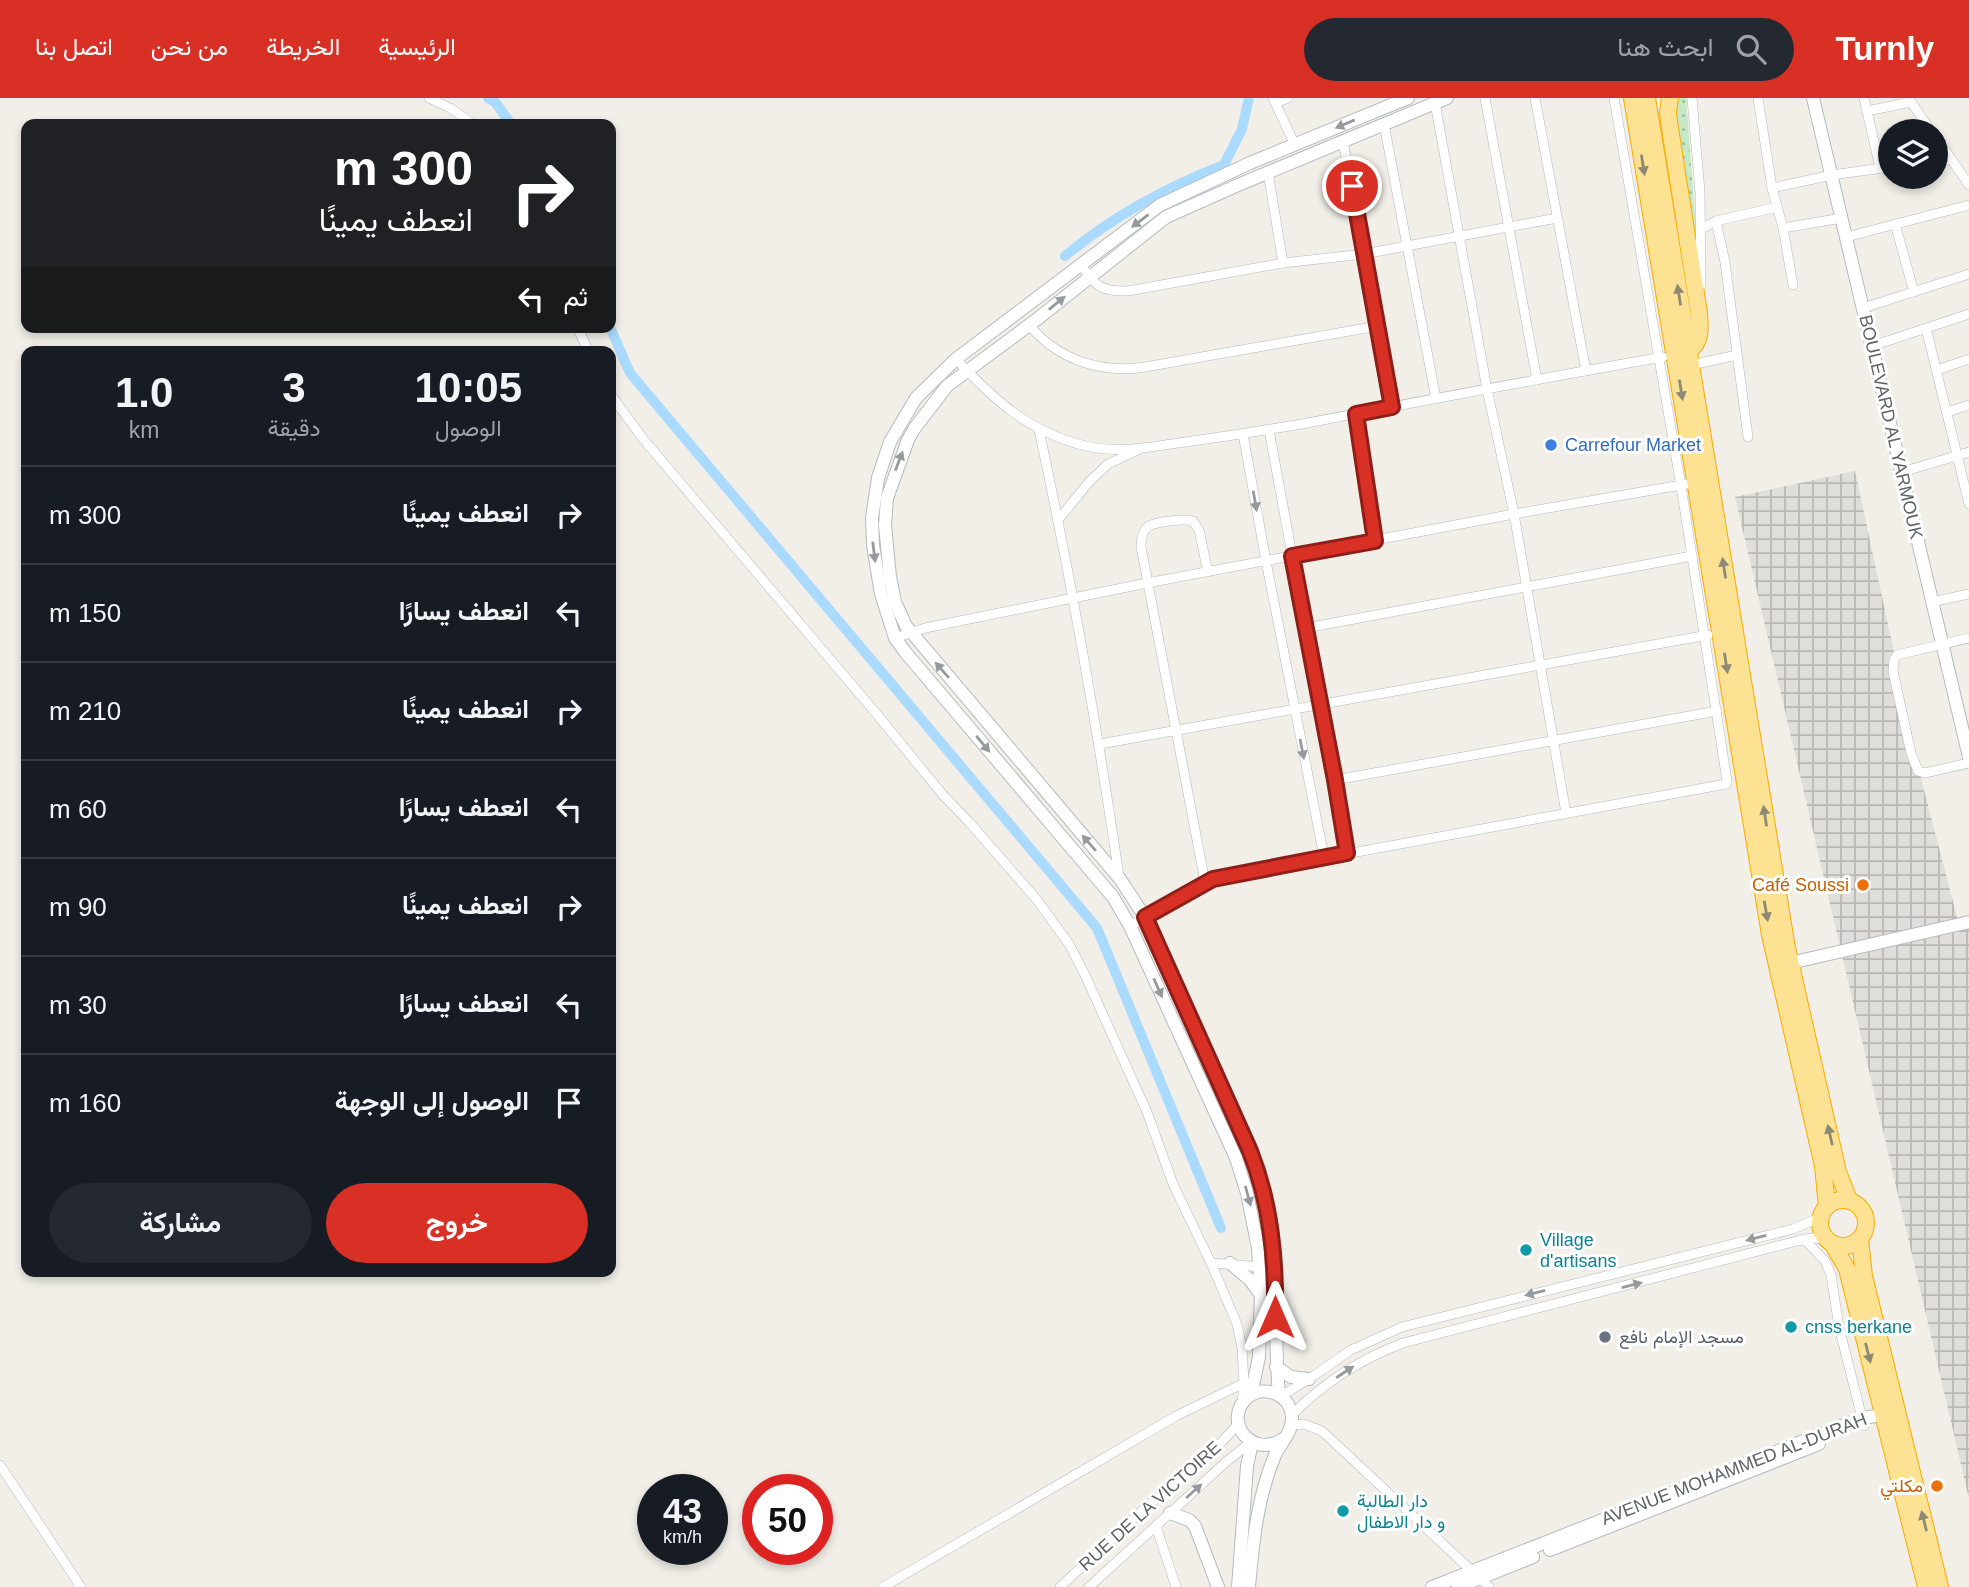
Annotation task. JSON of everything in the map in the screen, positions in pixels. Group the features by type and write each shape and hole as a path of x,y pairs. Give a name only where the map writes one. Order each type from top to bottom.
{"highway":[{"path":"1632,98 1790,963 1838,1172 1849,1200"},
{"path":"1647,98 1678,357 1689,484 1713,634 1770,935 1823,1166 1824,1212 1821,1229 1838,1251 1847,1269 1926,1587"},
{"path":"1670,98 1669,122 1699,313 1699,340 1678,357"},
{"path":"1824,1212 1837,1201 1849,1200 1859,1206 1865,1216 1865,1228 1860,1239 1864,1276 1940,1587"},
{"path":"1830,1241 1838,1245 1849,1245 1860,1239"}],"main road":[{"name":"BOULEVARD AL YARMOUK","path":"1814,98 1969,757"},
{"path":"1283,1439 1265,1446 1252,1442 1243,1434 1238,1423 1239,1410 1246,1400 1257,1370 1261,1344 1260,1267 1256,1229 1242,1174 1130,926 1113,897 895,638 881,594 873,545 872,518 878,478 893,437 916,398 956,359 1160,205 1250,163 1404,99"},
{"path":"1280,1395 1276,1367 1275,1269 1270,1222 1257,1168 1145,917 1120,878 909,632 899,613 891,587 885,526 887,498 914,429 947,386 1166,217 1441,101"},
{"path":"1790,963 1969,922"},
{"path":"1230,1263 1251,1280 1261,1294"},
{"path":"1276,1367 1292,1377 1310,1379"},
{"path":"1246,1400 1264,1391 1280,1395 1289,1404 1292,1420 1269,1470 1260,1503 1249,1587"},
{"name":"AVENUE MOHAMMED AL-DURAH","path":"1458,1587 1883,1415"},
{"path":"1238,1587 1247,1466 1252,1442"},
{"path":"1170,1513 1189,1520 1195,1526 1218,1587"},
{"name":"AVENUE MOHAMMED AL-DURAH","path":"1432,1587 1481,1579"}],"street":[{"path":"429,98 466,119"},
{"path":"1288,98 1274,101 1295,145"},
{"path":"1485,98 1537,380"},
{"path":"1535,98 1586,371"},
{"path":"1614,98 1678,357"},
{"path":"1692,98 1701,229 1699,313"},
{"path":"1758,98 1772,188 1783,228 1793,285"},
{"path":"1864,98 1878,145"},
{"path":"1867,111 1909,100 1922,119"},
{"path":"1441,101 1460,236 1514,514 1566,813"},
{"path":"1384,124 1436,399"},
{"path":"1343,141 1392,407"},
{"path":"1948,155 1969,185"},
{"path":"1772,188 1878,168"},
{"path":"1268,172 1283,263"},
{"path":"1846,237 1969,205"},
{"path":"1701,229 1716,221 1777,207"},
{"path":"1081,264 1097,286 1128,291 1283,263 1364,254 1557,218"},
{"path":"1783,228 1842,218"},
{"path":"1716,221 1725,262 1748,438"},
{"path":"1895,223 1914,292"},
{"path":"1863,308 1969,274"},
{"path":"1872,346 1969,314"},
{"path":"1029,325 1052,346 1073,359 1097,367 1121,370 1378,326"},
{"path":"1926,328 1969,504"},
{"path":"956,359 1002,404 1039,430 1090,447 1116,449 1143,448 1269,430 1586,371 1678,357 1737,355"},
{"path":"1937,369 1969,359"},
{"path":"616,402 644,440 943,794 970,822 1054,922 1069,944 1147,1112 1173,1184 1237,1324 1242,1348 1246,1400"},
{"path":"1947,412 1969,405"},
{"path":"1356,414 1375,541"},
{"path":"1039,430 1100,744 1120,878"},
{"path":"1269,430 1347,853"},
{"path":"1243,434 1324,857"},
{"path":"1058,520 1089,482 1108,464 1143,448"},
{"path":"1902,472 1969,452"},
{"path":"895,638 909,632 1147,583 1689,484 1692,556 1713,634 1717,711 1726,784 1221,877 1205,882 1130,926"},
{"path":"1205,882 1147,583 1140,538 1143,531 1154,523 1187,519 1196,524 1208,572"},
{"path":"1306,628 1692,556"},
{"path":"1932,602 1969,594"},
{"path":"1100,744 1713,634"},
{"path":"1969,638 1897,655 1893,671 1911,753 1918,771 1969,763"},
{"path":"1335,780 1717,711"},
{"path":"1280,1395 1367,1342 1419,1321 1793,1228 1824,1212"},
{"path":"1804,1239 1825,1261 1831,1275 1839,1328 1863,1422"},
{"path":"1481,1579 1322,1431 1292,1420 1315,1393 1368,1358 1403,1343 1804,1239 1830,1241"},
{"path":"1211,1263 1275,1269"},
{"path":"883,1587 1154,1428 1244,1383"},
{"name":"RUE DE LA VICTOIRE","path":"1060,1587 1145,1508 1217,1447 1238,1423"},
{"name":"RUE DE LA VICTOIRE","path":"1091,1586 1226,1462 1252,1442"},
{"path":"0,1465 81,1587"},
{"path":"1156,1526 1176,1587"}],"shaded area":[{"path":"1855,471 1922,782 1958,921 1969,920 1969,1499 1735,497"}],"green space":[{"path":"1674,98 1686,98 1696,231 1694,233 1682,169"}],"waterway":[{"path":"488,98 495,102 507,119"},
{"path":"1065,256 1102,228 1141,204 1224,165 1242,129 1249,98"},
{"path":"613,333 630,373 1097,928 1221,1228"}],"place":[{"name":"Carrefour Market","path":"1551,445"},
{"name":"Café Soussi","path":"1863,885"},
{"name":"Village d'artisans","path":"1526,1250"},
{"name":"cnss berkane","path":"1791,1327"},
{"name":"مسجد الإمام نافع","path":"1605,1337"},
{"name":"مكلتي","path":"1937,1486"},
{"name":"دار الطالبة و دار الاطفال","path":"1343,1511"}],"route":[{"path":"1275,1317 1273,1246 1257,1168 1145,917 1213,879 1347,853 1292,556 1375,541 1356,414 1392,407 1352,186"}]}
